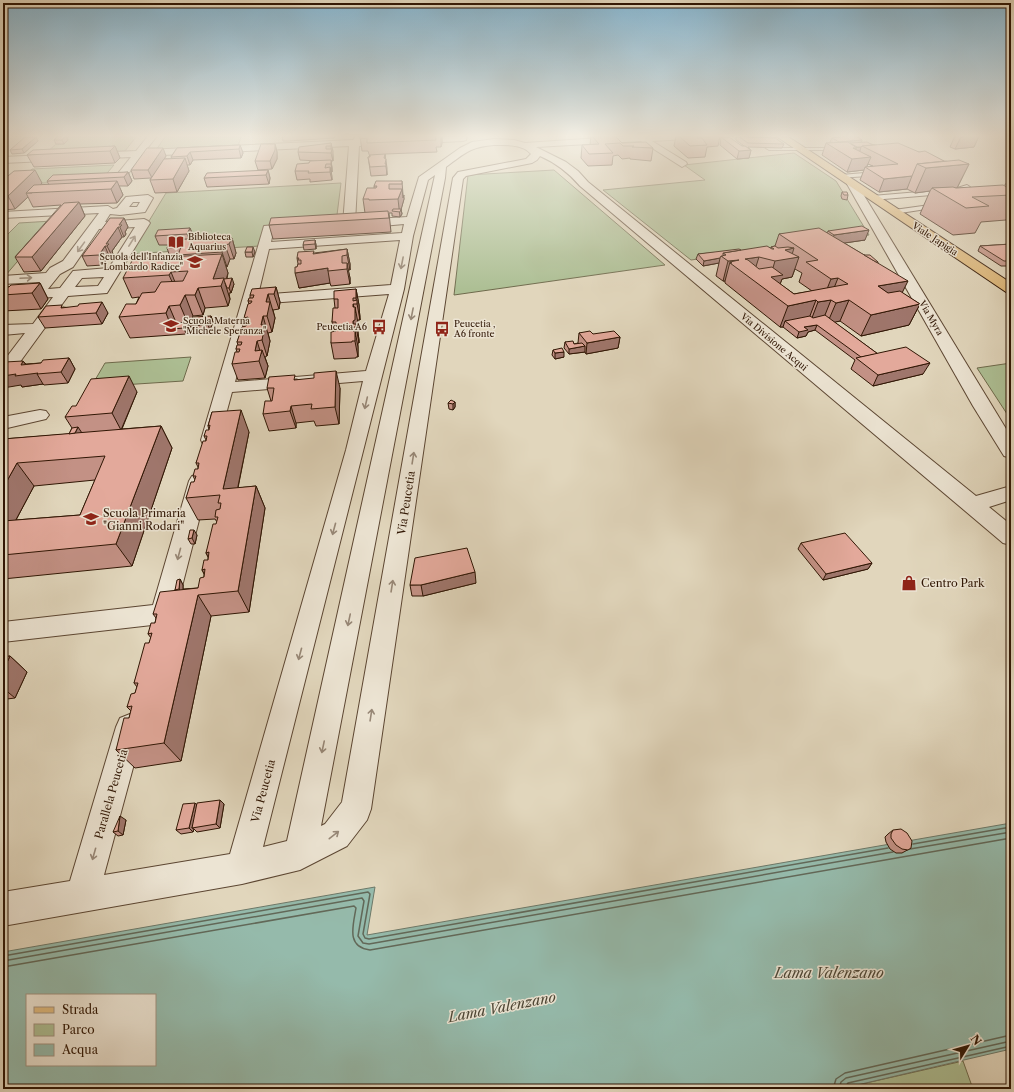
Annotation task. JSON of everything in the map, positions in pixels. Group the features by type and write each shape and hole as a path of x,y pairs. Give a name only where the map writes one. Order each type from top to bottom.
{"main road":[{"name":"Viale Japigia","path":"855,187 1010,287"}],"street":[{"path":"349,224 351,187"},
{"name":"Via Peucetia","path":"242,868 355,450 373,375 397,289 410,228 421,187"},
{"path":"300,854 379,480 438,187"},
{"name":"Via Peucetia","path":"3,909 242,868 300,854 336,836 356,809 457,187"},
{"name":"Via Divisione Acqui","path":"588,187 1011,537"},
{"name":"Via Myra","path":"850,187 1011,452"},
{"path":"3,215 108,210 68,264 55,271 37,294"},
{"path":"106,213 120,212"},
{"path":"3,373 78,274 114,272 144,223 96,226"},
{"path":"335,225 349,224 410,228"},
{"path":"156,637 224,388 250,300 268,229 312,227"},
{"path":"264,246 410,228"},
{"path":"3,280 49,277"},
{"path":"250,300 397,289"},
{"path":"3,296 64,292"},
{"path":"3,330 36,328"},
{"path":"224,388 373,375"},
{"path":"3,423 40,415"},
{"path":"355,450 379,480"},
{"path":"971,505 1011,493"},
{"path":"3,632 163,614"},
{"name":"Parallela Peucetia","path":"82,895 137,705"}],"lane":[{"path":"872,198 955,191 967,187"},
{"path":"1003,200 995,200 1005,188 1011,191"},
{"path":"894,212 947,205"}],"green space":[{"path":"272,187 341,187 336,223 287,223 260,246 129,254 166,193"},
{"path":"467,187 574,187 665,265 454,295"},
{"path":"634,187 840,187 869,235 691,260 603,190"},
{"path":"52,221 5,276 3,276 3,239 19,223"},
{"path":"191,357 183,381 91,387 105,363"},
{"path":"1011,363 1011,420 977,368"},
{"path":"963,1061 973,1089 840,1089"}],"water":[{"name":"Lama Valenzano","path":"1011,823 1011,1049 840,1089 3,1089 3,952 375,887 367,935"}],"building":[{"path":"3,187 17,187 8,196 3,196"},
{"path":"32,187 113,187 111,189 26,193"},
{"path":"389,187 389,189 402,189 398,199 363,199 367,188"},
{"path":"1007,187 1011,189 1011,195 972,197 989,206 966,208 932,188"},
{"path":"842,192 847,192 848,195 844,195"},
{"path":"79,202 32,257 15,257 64,203"},
{"path":"393,209 401,209 400,212 392,211"},
{"path":"388,211 389,218 269,225 271,218"},
{"path":"110,218 124,218 119,225 122,225 118,227 106,244 109,244 105,246 99,255 82,256"},
{"path":"862,226 869,230 834,235 828,231"},
{"path":"190,228 187,234 155,236 158,230"},
{"path":"819,228 908,281 878,286 888,293 900,291 920,304 871,315 849,300 836,303 831,300 818,302 816,300 788,306 730,263 739,260 728,261 721,256 726,255 723,253 767,246 772,249 774,249 771,247 775,246 778,248 794,248 785,250 799,257 775,261 759,257 745,259 759,269 772,267 783,275 771,277 794,294 848,284 838,278 831,279 806,262 818,260 779,234"},
{"path":"219,237 219,239 232,238 229,244 225,245 222,252 178,255 181,247 167,248 171,240"},
{"path":"315,240 315,244 303,245 304,241"},
{"path":"1011,244 1011,261 1004,261 980,246"},
{"path":"247,247 253,247 252,252 245,252"},
{"path":"347,249 347,255 342,256 342,263 347,263 347,269 328,271 328,268 295,273 295,267 297,267 298,264 301,264 301,260 298,260 299,258 297,258 298,252 314,251 313,254"},
{"path":"741,250 723,253 723,256 720,258 704,261 698,254"},
{"path":"222,254 213,279 224,278 221,286 198,288 195,295 185,295 180,305 169,306 166,313 119,317 126,304 136,304 142,293 155,292 161,282 183,281 188,271 171,272 169,275 123,278 133,259"},
{"path":"864,255 870,255 878,262 876,262"},
{"path":"232,278 229,288 227,288 224,279"},
{"path":"40,283 32,293 3,295 3,285 6,285 4,287 9,287 11,285"},
{"path":"276,287 274,294 268,294 266,302 270,302 267,316 263,316 261,325 265,325 262,340 257,341 255,351 262,350 259,361 232,364 235,352 239,352 240,349 236,349 237,345 241,345 242,342 237,342 242,327 246,326 247,324 242,324 243,320 248,320 248,317 244,318 248,304 252,301 248,301 249,298 253,298 254,295 250,295 252,289"},
{"path":"356,289 356,298 353,298 353,301 357,300 357,304 353,304 353,307 355,307 355,320 353,321 353,324 356,324 356,327 353,327 353,331 355,331 355,341 331,343 331,332 336,331 336,322 332,322 333,308 338,308 338,299 334,299 334,291"},
{"path":"102,302 96,313 38,317 46,306 62,305 61,308 78,306 79,304"},
{"path":"825,315 878,354 861,357 817,325 804,327 808,330 799,332 785,321 810,316 813,318"},
{"path":"211,316 208,325 190,326 194,317"},
{"path":"187,322 184,328 172,329 175,323"},
{"path":"590,331 593,334 614,331 620,337 587,343 579,333"},
{"path":"573,341 574,344 582,343 585,346 569,349 565,342"},
{"path":"906,347 930,363 878,375 856,358"},
{"path":"562,348 564,352 555,353 553,350"},
{"path":"69,358 61,372 3,376 3,365 5,362 23,361 21,365 41,363 43,360"},
{"path":"336,371 335,407 311,409 312,404 291,406 290,411 263,414 265,401 272,401 274,388 267,388 269,377 295,375 294,380 314,378 314,373"},
{"path":"129,376 112,413 65,417 72,406 76,406 91,379"},
{"path":"451,400 455,402 453,404 448,403"},
{"path":"241,410 223,489 256,486 238,591 198,595 164,743 116,750 124,718 129,718 132,706 127,707 131,694 135,693 138,683 134,683 145,643 149,643 152,633 148,634 151,623 155,623 157,614 153,614 160,592 198,588 200,578 204,577 205,569 202,570 204,560 208,560 209,552 206,553 213,524 216,524 218,517 215,517 216,510 220,509 221,503 218,503 220,495 186,498 191,482 194,482 196,476 193,476 195,469 198,469 199,463 196,463 203,441 206,441 207,436 204,436 206,430 209,430 210,425 208,426 212,412"},
{"path":"161,426 116,544 3,555 3,521 80,515 105,456 17,463 3,488 3,439"},
{"path":"78,427 75,433 69,434 72,428"},
{"path":"190,530 194,530 192,538 188,539"},
{"path":"845,533 872,563 826,574 801,543"},
{"path":"467,548 475,572 421,585 410,585 415,558"},
{"path":"180,579 179,589 175,590 177,580"},
{"path":"10,656 3,671 3,657"},
{"path":"220,800 216,824 192,828 197,803"},
{"path":"195,803 189,828 176,830 183,804"},
{"path":"120,816 118,831 113,832"},
{"path":"901,829 907,833 912,841 911,848 908,850 902,849 896,845 891,838 893,830"}],"place":[{"name":"Biblioteca Aquarius","path":"176,242"},
{"name":"Scuola dell'Infanzia \"Lombardo Radice\"","path":"195,262"},
{"name":"Scuola Materna \"Michele Speranza\"","path":"171,326"},
{"name":"Peucetia A6","path":"379,327"},
{"name":"Peucetia , A6 fronte","path":"442,329"},
{"name":"Scuola Primaria \"Gianni Rodari\"","path":"91,519"},
{"name":"Centro Park","path":"909,583"}]}
